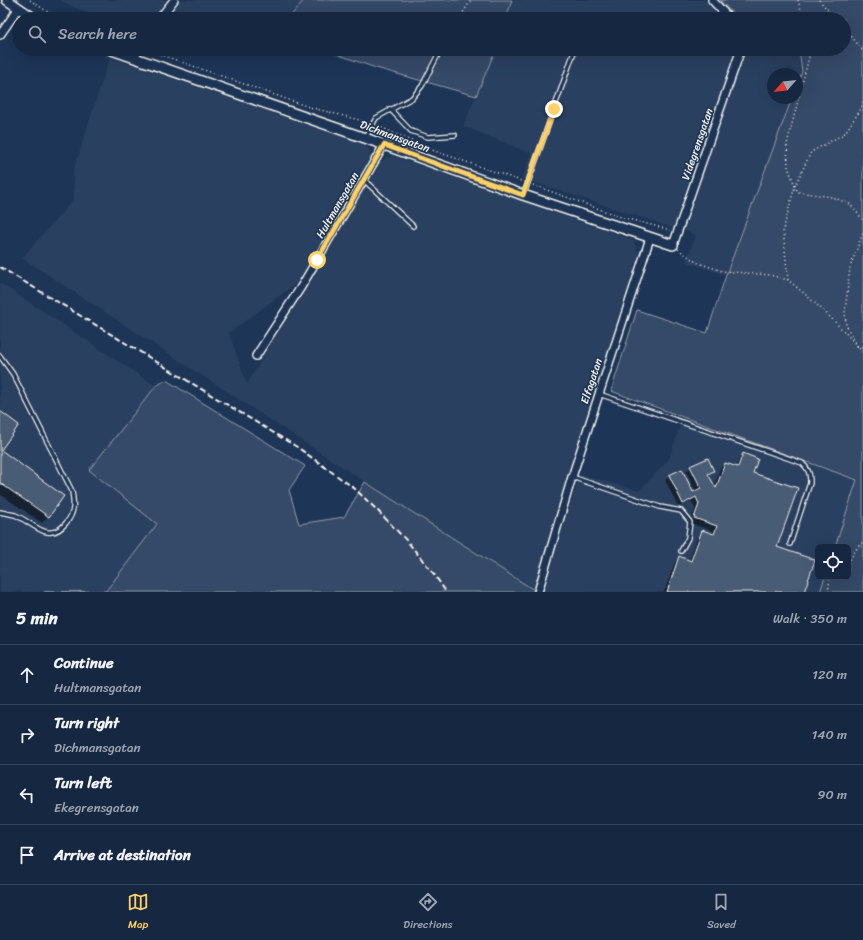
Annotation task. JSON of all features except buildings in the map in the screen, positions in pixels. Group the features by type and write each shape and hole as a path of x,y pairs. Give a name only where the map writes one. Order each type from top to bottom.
{"street":[{"path":"7,0 23,12"},
{"path":"165,12 174,0"},
{"path":"712,0 723,12"},
{"path":"0,35 12,18"},
{"name":"Dichmansgatan","path":"128,56 365,138 523,195 673,245"},
{"name":"Videgrensgatan","path":"673,245 739,56"},
{"name":"Hultmansgatan","path":"256,356 301,287 384,145"},
{"name":"Elfagatan","path":"538,592 598,394 650,238"}],"lane":[{"path":"365,138 376,118 412,98 422,86 437,56"},
{"path":"523,195 572,56"},
{"path":"390,109 411,131 428,137 455,135"},
{"path":"364,180 413,226"},
{"path":"0,356 13,374 72,491 74,503 74,510 70,519 61,530 49,533 30,525 16,516 0,512"},
{"path":"598,394 802,463 810,474 810,483 790,544"},
{"path":"572,477 660,507 681,511 690,522 688,538 681,551"}],"path":[{"path":"30,0 48,12"},
{"path":"463,12 470,0"},
{"path":"798,0 802,12"},
{"path":"820,0 830,12"},
{"path":"851,35 863,50"},
{"path":"166,56 309,107 373,124 429,149 622,217 678,232"},
{"path":"809,56 787,144 788,167 798,192 832,197 850,204 863,220"},
{"path":"788,280 783,230 795,186 811,152 844,134 861,109 863,102"},
{"path":"857,346 846,325 845,312 850,267 863,233"},
{"path":"673,245 696,262 722,271 770,275 788,280 835,321 863,353"},
{"path":"857,346 863,347"},
{"path":"851,558 863,542"},
{"path":"828,592 830,580"}],"shaded area":[{"path":"59,0 169,0 159,12 85,12"},
{"path":"180,0 304,0 294,12 171,12"},
{"path":"304,0 512,0 508,12 294,12"},
{"path":"512,0 707,0 718,12 508,12"},
{"path":"720,0 863,0 863,592 820,592 824,580 851,580 851,544 836,544 857,480 611,391 637,310 707,333 726,275 790,104 803,104 803,68 801,68 800,56 851,56 851,12 731,12"},
{"path":"342,56 493,56 476,96 376,68"},
{"path":"493,56 734,56 673,228 522,178 532,154 463,126"},
{"path":"744,56 800,56 801,68 767,68 767,104 790,104 726,275 686,262 696,235 684,230"},
{"path":"110,57 366,145 371,153 370,162 297,283 229,333 247,384 379,164 387,157 394,156 633,240 639,253 534,590 365,482 22,258 74,199 73,172"},
{"path":"0,283 156,386 89,470 157,523 106,591 0,592"},
{"path":"166,380 305,466 289,490 299,524 344,517 365,482 534,590 534,592 44,592 106,591 157,524 89,470 156,386"},
{"path":"683,417 857,480 836,544 815,544 815,580 824,580 820,592 542,592 580,474 639,491 669,459"}],"railway":[{"path":"0,267 297,447 354,488 407,541 434,574 446,592"}],"route":[{"path":"317,260 384,145 523,195 554,109"}]}
